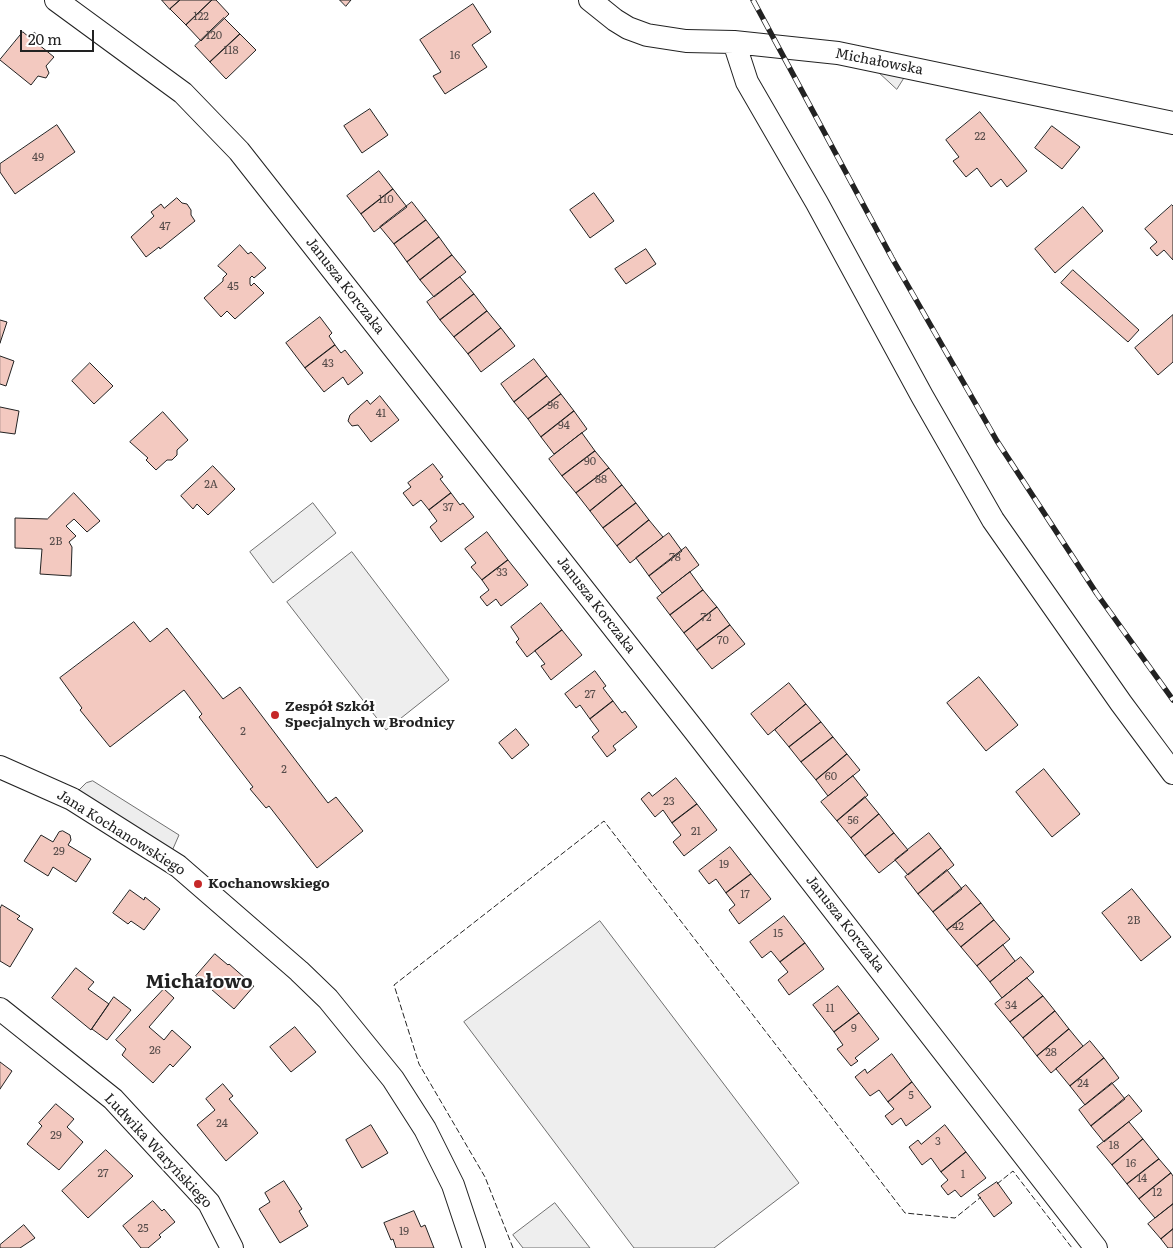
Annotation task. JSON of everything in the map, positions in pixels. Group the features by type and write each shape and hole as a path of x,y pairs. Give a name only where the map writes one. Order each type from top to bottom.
{"street":[{"name":"Janusza Korczaka","path":"56,0 183,92 239,151 694,730 1096,1248"},
{"name":"Michałowska","path":"590,0 615,20 628,28 646,35 686,41 734,42 838,53 1173,124"},
{"path":"734,42 747,82 817,203 922,396 993,520 1173,773"},
{"name":"Jana Kochanowskiego","path":"0,767 72,799 178,866 299,971 328,999 393,1079 425,1129 453,1185 474,1248"},
{"name":"Ludwika Waryńskiego","path":"0,1009 113,1099 209,1203 232,1248"}],"shaded area":[{"path":"873,67 907,73 897,89"},
{"path":"313,503 336,533 273,583 250,552"},
{"path":"352,552 449,680 386,730 287,602"},
{"path":"93,781 179,835 172,851 78,791 86,783"},
{"path":"600,921 799,1183 714,1248 634,1248 464,1022"},
{"path":"555,1203 590,1248 523,1248 513,1235"}],"building":[{"path":"162,0 180,0 170,9"},
{"path":"180,0 212,0 186,25 170,9"},
{"path":"212,0 216,0 229,14 201,41 186,25"},
{"path":"340,0 351,0 346,6"},
{"path":"473,4 491,32 472,45 487,67 445,94 433,76 441,72 420,40"},
{"path":"224,18 240,34 210,62 195,46"},
{"path":"23,32 30,38 34,32 42,39 38,44 54,57 46,66 49,73 46,78 38,76 31,85 0,60"},
{"path":"240,34 256,50 226,79 210,62"},
{"path":"370,109 388,135 362,153 344,126"},
{"path":"980,112 1027,171 1007,187 1001,179 991,187 977,168 966,177 953,161 959,157 946,140"},
{"path":"57,125 75,152 15,194 0,172 0,164"},
{"path":"1052,126 1080,147 1062,169 1035,148"},
{"path":"379,171 393,189 361,214 347,196"},
{"path":"393,189 407,207 374,232 361,214"},
{"path":"594,193 614,221 590,238 570,210"},
{"path":"177,198 182,203 187,204 195,221 160,249 159,247 146,257 131,237 154,216 151,212 161,204 164,208"},
{"path":"412,202 426,220 394,244 380,227"},
{"path":"1172,205 1173,260 1164,250 1157,256 1150,248 1157,242 1145,229"},
{"path":"1083,207 1103,231 1055,273 1035,249"},
{"path":"426,220 439,237 407,262 394,244"},
{"path":"439,237 452,255 420,280 407,262"},
{"path":"240,245 248,254 251,252 266,268 254,278 252,276 250,278 251,286 254,283 264,293 235,319 227,311 221,317 204,298 223,281 227,274 218,266"},
{"path":"646,249 656,264 626,284 615,269"},
{"path":"452,255 466,272 434,297 420,280"},
{"path":"1073,270 1139,330 1128,342 1061,283"},
{"path":"460,277 474,294 440,320 427,302"},
{"path":"474,294 487,311 454,337 440,320"},
{"path":"487,311 501,328 468,354 454,337"},
{"path":"1173,315 1173,362 1158,375 1135,348"},
{"path":"320,317 332,333 329,336 335,345 305,368 286,343"},
{"path":"0,320 7,322 0,343"},
{"path":"501,328 515,346 481,372 468,354"},
{"path":"335,345 341,353 345,350 363,373 348,385 343,377 324,392 305,368"},
{"path":"0,356 14,361 6,386 0,384"},
{"path":"534,359 547,376 514,402 501,384"},
{"path":"90,363 113,386 94,404 72,381"},
{"path":"547,376 561,394 528,419 514,402"},
{"path":"561,394 574,411 541,437 528,419"},
{"path":"380,396 399,420 371,442 358,425 352,426 348,421 350,415 367,400 370,404"},
{"path":"0,407 19,411 15,434 0,432"},
{"path":"574,411 587,429 554,454 541,437"},
{"path":"163,412 188,440 177,450 177,455 172,460 167,460 156,470 146,460 148,458 130,442"},
{"path":"582,433 595,451 562,476 549,459"},
{"path":"595,451 609,468 576,493 562,476"},
{"path":"433,464 443,477 440,479 451,493 429,510 421,500 413,506 403,493 411,487 408,483"},
{"path":"213,466 235,489 208,515 197,504 193,509 181,496"},
{"path":"609,468 622,485 590,511 576,493"},
{"path":"622,485 636,503 603,528 590,511"},
{"path":"74,493 100,521 87,532 74,519 66,526 76,536 69,542 72,547 71,576 40,574 42,549 15,548 15,518 47,519"},
{"path":"451,493 460,505 463,503 474,517 441,542 430,527 437,521 429,510"},
{"path":"636,503 649,520 617,546 603,528"},
{"path":"649,520 663,537 630,563 617,546"},
{"path":"487,532 508,560 482,580 471,567 476,563 465,549"},
{"path":"669,533 682,551 649,576 636,558"},
{"path":"686,547 699,565 662,593 649,576"},
{"path":"508,560 528,585 501,606 496,599 487,606 480,597 489,590 482,580"},
{"path":"690,572 703,590 670,615 657,598"},
{"path":"703,590 717,607 684,633 670,615"},
{"path":"541,603 562,630 527,657 516,642 519,639 511,627"},
{"path":"717,607 730,625 697,650 684,633"},
{"name":"Zespół Szkół Specjalnych w Brodnicy","path":"134,622 150,642 167,628 223,699 240,687 328,803 336,797 363,831 317,868 269,806 266,808 250,789 253,787 199,717 202,714 184,690 110,747 80,710 82,708 60,678"},
{"path":"730,625 745,644 712,669 697,650"},
{"path":"562,630 582,655 551,680 541,666 545,664 535,651"},
{"path":"595,671 606,686 603,688 613,701 590,719 580,705 576,708 565,694"},
{"path":"979,677 1018,725 986,751 947,703"},
{"path":"789,683 806,704 768,735 751,714"},
{"path":"613,701 622,713 625,711 637,727 613,746 616,750 607,757 592,737 599,731 590,719"},
{"path":"806,704 821,722 789,747 775,730"},
{"path":"821,722 833,737 801,762 789,747"},
{"path":"516,729 529,745 512,759 499,743"},
{"path":"833,737 847,754 816,780 801,762"},
{"path":"847,754 860,770 828,796 816,780"},
{"path":"1044,769 1080,814 1052,837 1016,792"},
{"path":"853,776 868,795 837,821 821,802"},
{"path":"676,778 697,804 672,823 663,810 655,817 641,799 649,792 652,796"},
{"path":"865,797 879,814 851,838 837,821"},
{"path":"697,804 717,830 684,856 673,842 681,835 672,823"},
{"path":"879,814 894,833 865,856 851,838"},
{"path":"63,831 70,835 71,840 68,845 91,859 76,882 53,867 48,876 24,861 41,835 53,842 59,832"},
{"path":"894,833 908,850 879,873 865,856"},
{"path":"929,833 941,848 908,875 895,860"},
{"path":"730,847 751,874 726,893 716,879 709,884 699,871"},
{"path":"941,848 954,865 918,894 905,877"},
{"path":"947,870 962,889 933,912 918,894"},
{"path":"751,874 771,899 739,924 729,910 735,905 726,893"},
{"path":"966,885 981,903 947,930 933,912"},
{"path":"1132,889 1171,937 1141,961 1102,913"},
{"path":"130,890 144,900 145,897 160,909 144,930 131,921 128,924 113,913"},
{"path":"981,903 994,920 961,947 947,930"},
{"path":"2,905 20,916 17,919 33,929 10,967 0,961 0,909"},
{"path":"784,916 805,943 780,962 771,951 762,958 750,942"},
{"path":"994,920 1010,939 977,966 961,947"},
{"path":"805,943 824,969 789,995 778,980 788,972 780,962"},
{"path":"1003,945 1015,961 990,982 977,966"},
{"path":"215,954 254,986 234,1009 196,976"},
{"path":"1021,957 1034,972 1002,998 990,982"},
{"path":"76,968 94,982 88,989 109,1004 91,1030 52,998"},
{"path":"1027,978 1043,996 1010,1022 995,1004"},
{"path":"838,986 859,1013 834,1032 813,1005"},
{"path":"164,989 174,998 149,1027 164,1040 172,1030 191,1047 173,1067 170,1064 153,1083 122,1055 126,1049 116,1040"},
{"path":"1043,996 1055,1011 1023,1038 1010,1022"},
{"path":"114,997 131,1010 107,1040 92,1029"},
{"path":"1055,1011 1069,1029 1037,1056 1023,1038"},
{"path":"859,1013 879,1039 855,1058 858,1061 851,1066 837,1049 843,1045 834,1032"},
{"path":"295,1027 316,1052 291,1072 270,1047"},
{"path":"1069,1029 1083,1046 1051,1073 1037,1056"},
{"path":"1090,1041 1104,1058 1070,1086 1056,1069"},
{"path":"892,1054 912,1082 888,1102 879,1090 870,1096 855,1077 865,1069 867,1073"},
{"path":"1104,1058 1119,1078 1085,1105 1070,1086"},
{"path":"0,1062 12,1071 0,1089"},
{"path":"912,1082 931,1107 906,1126 901,1118 892,1125 885,1116 894,1109 888,1102"},
{"path":"1112,1083 1125,1099 1091,1126 1079,1110"},
{"path":"223,1084 233,1096 229,1099 258,1133 226,1161 197,1125 215,1110 206,1099"},
{"path":"1129,1095 1142,1111 1104,1142 1091,1126"},
{"path":"56,1104 74,1119 67,1127 83,1142 59,1170 27,1144 42,1126 39,1123"},
{"path":"1129,1122 1143,1139 1112,1165 1097,1147"},
{"path":"371,1125 388,1153 362,1168 346,1140"},
{"path":"945,1125 966,1152 941,1172 931,1158 922,1165 909,1147 918,1140 921,1144"},
{"path":"1143,1139 1159,1159 1127,1184 1112,1165"},
{"path":"106,1150 133,1176 88,1218 62,1191"},
{"path":"966,1152 986,1178 961,1197 955,1190 948,1195 941,1186 948,1180 941,1172"},
{"path":"1159,1159 1171,1173 1139,1199 1127,1184"},
{"path":"1171,1173 1173,1176 1173,1204 1155,1218 1139,1199"},
{"path":"284,1181 302,1209 299,1211 308,1226 280,1243 259,1209 270,1202 265,1193"},
{"path":"997,1182 1012,1203 994,1217 978,1195"},
{"path":"153,1201 162,1211 164,1209 175,1222 159,1235 161,1237 148,1248 141,1248 123,1226"},
{"path":"1173,1204 1173,1229 1161,1239 1148,1224"},
{"path":"414,1211 421,1227 425,1225 434,1248 396,1248 393,1239 391,1240 384,1223"},
{"path":"24,1225 35,1238 20,1248 0,1248 0,1245"},
{"path":"1173,1229 1173,1248 1168,1248 1161,1239"}],"railway":[{"path":"753,0 892,258 997,441 1097,594 1173,700"}],"fence":[{"path":"513,1248 485,1177 419,1064 394,985 604,821 905,1213 955,1218 981,1197"},
{"path":"997,1184 1013,1171 1072,1248"}],"place":[{"name":"Zespół Szkół Specjalnych w Brodnicy","path":"275,715"},
{"name":"Kochanowskiego","path":"198,884"}],"district":[{"name":"Michałowo","path":"199,982"}]}
